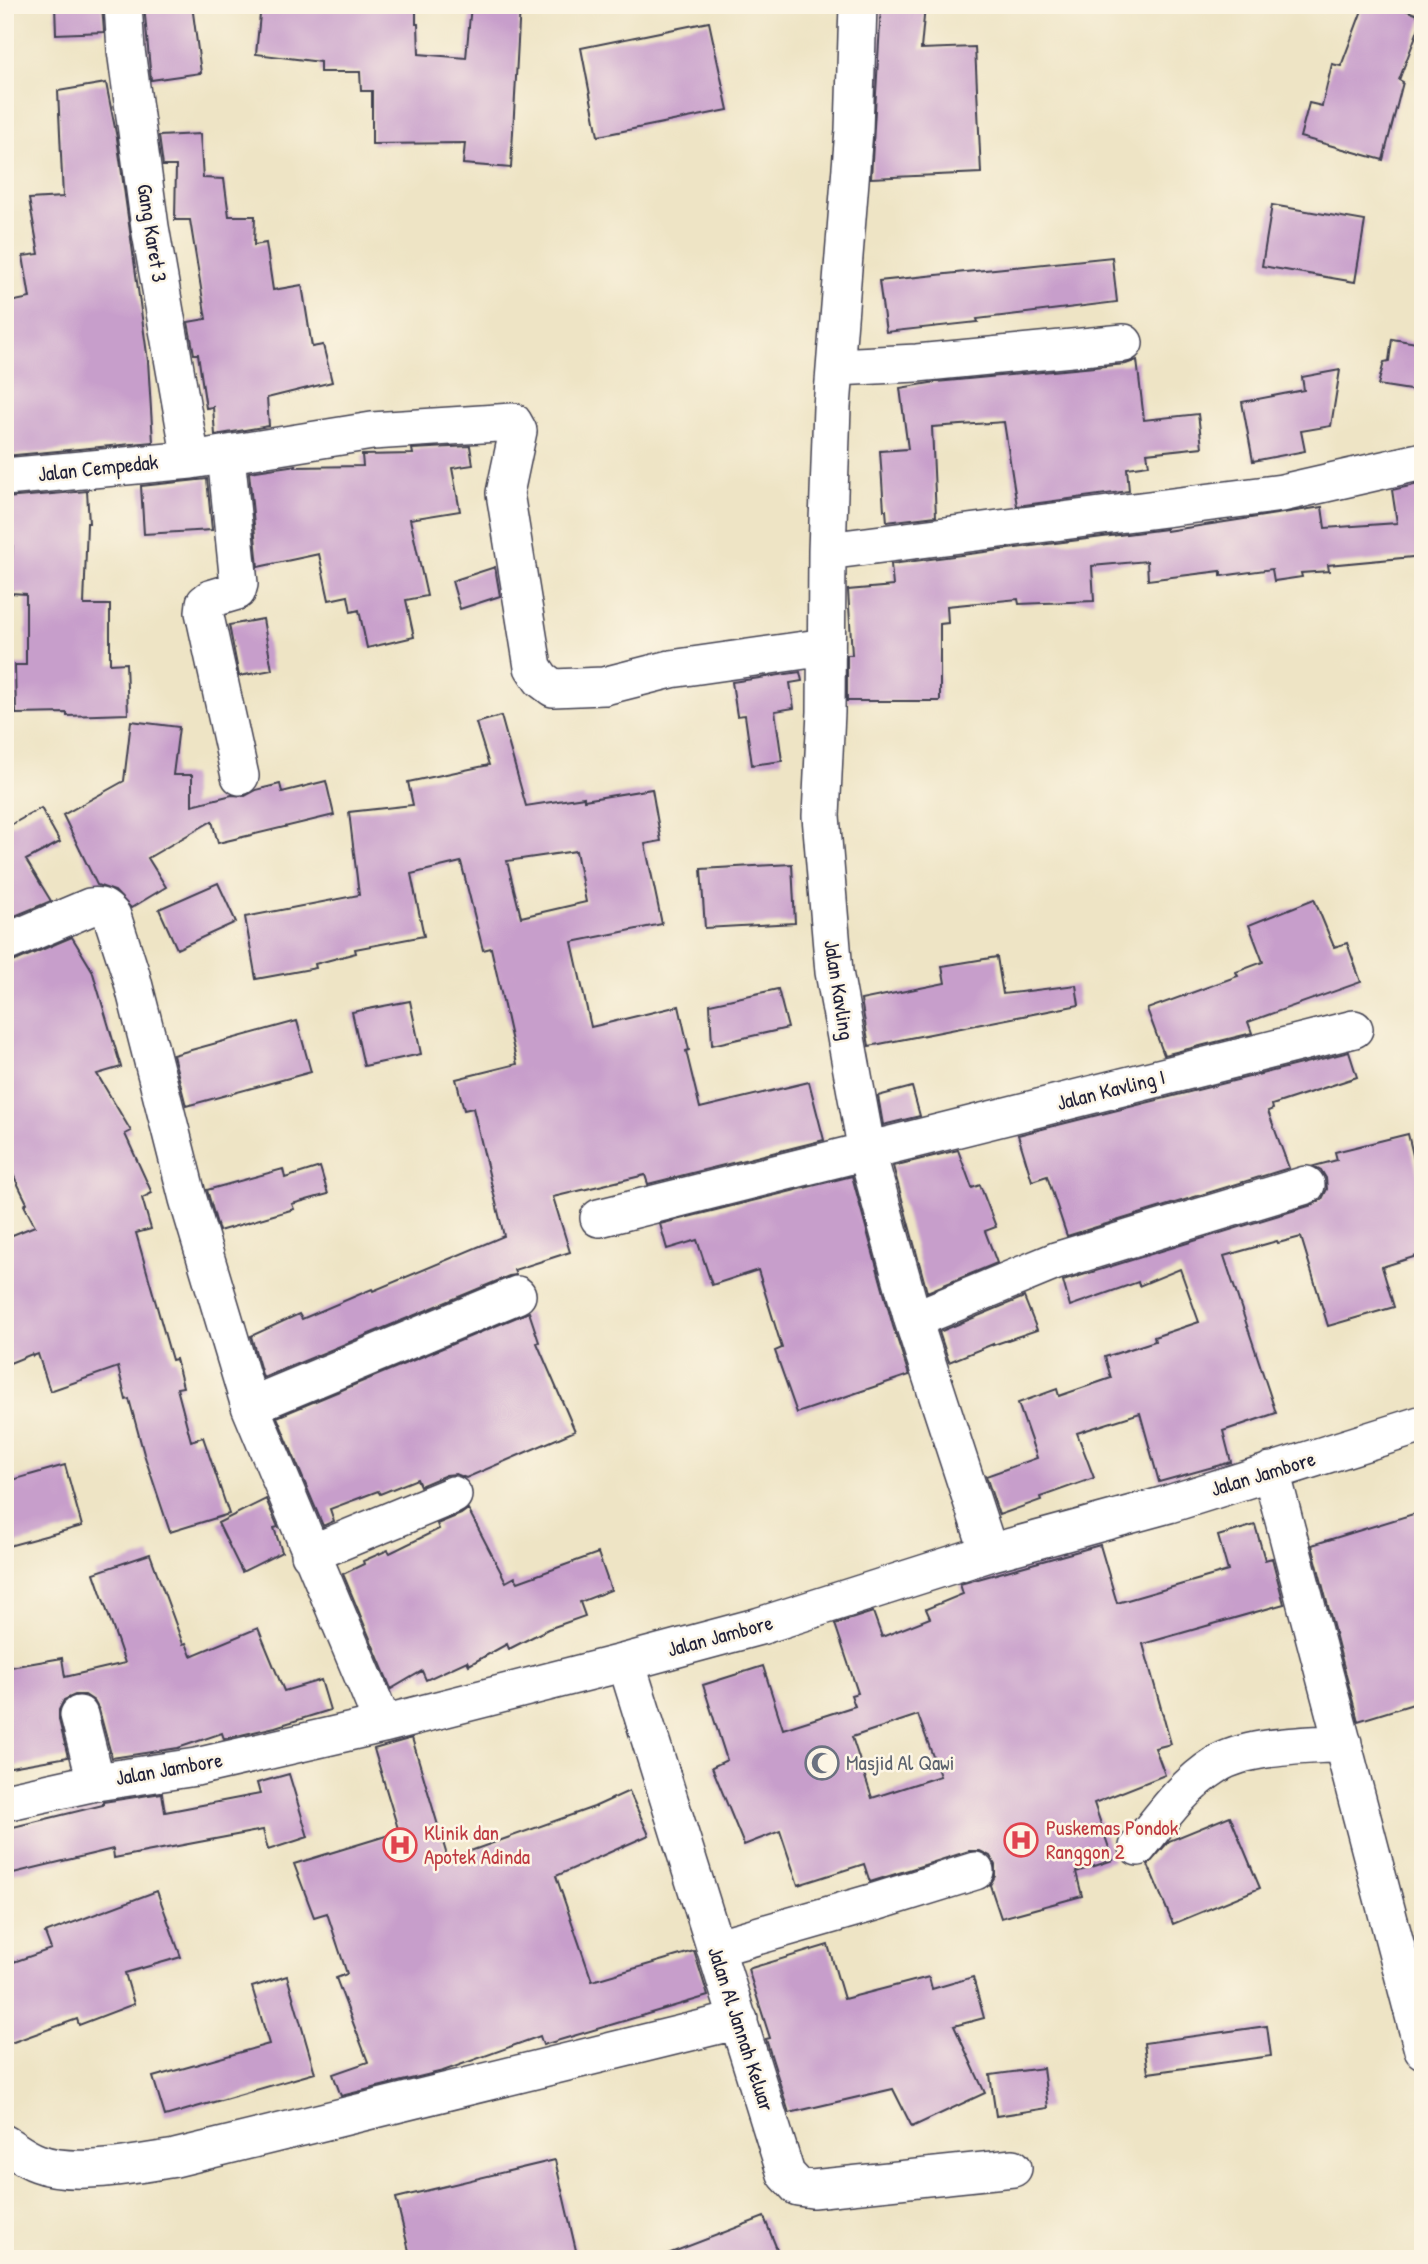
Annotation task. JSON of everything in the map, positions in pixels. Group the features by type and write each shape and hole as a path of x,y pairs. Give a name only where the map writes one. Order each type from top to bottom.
{"street":[{"name":"Gang Karet 3","path":"123,5 126,50 150,227 239,584 237,591 210,599 205,603 204,612 240,776"},
{"name":"Jalan Kavling","path":"858,5 854,130 832,407 827,551 827,712 821,816 824,855 834,972 867,1152 913,1320 989,1553"},
{"path":"836,367 917,363 1124,344"},
{"name":"Jalan Cempedak","path":"5,477 209,457 372,431 513,422 518,431 506,493 533,667 541,679 553,688 604,687 671,669 826,647"},
{"path":"827,551 1282,493 1423,461"},
{"path":"5,943 90,907 98,905 112,916 138,1001 188,1199 250,1406 383,1724"},
{"name":"Jalan Kavling I","path":"599,1217 1354,1029"},
{"path":"913,1320 1056,1261 1306,1185"},
{"path":"250,1406 517,1295"},
{"name":"Jalan Jambore","path":"5,1802 96,1782 195,1767 383,1724 626,1662 760,1626 989,1553 1169,1504 1423,1424"},
{"path":"1271,1471 1423,2050"},
{"path":"310,1553 453,1495"},
{"name":"Jalan Al Jannah Keluar","path":"626,1662 786,2174 798,2187 812,2189 1013,2168"},
{"path":"79,1715 96,1782"},
{"path":"1138,1847 1176,1800 1216,1765 1238,1755 1266,1750 1343,1743"},
{"path":"715,1948 975,1871"},
{"path":"5,2144 20,2155 40,2164 62,2169 115,2167 174,2158 739,2020"}],"building":[{"path":"55,5 102,5 104,32 56,34"},
{"path":"144,5 192,5 201,73 151,80"},
{"path":"261,5 416,5 419,54 466,58 471,5 520,5 511,168 463,164 465,143 372,144 372,91 361,91 360,72 320,72 320,62 256,54"},
{"path":"1364,5 1393,5 1423,17 1399,80 1403,82 1383,160 1300,137 1309,103 1322,106 1332,64 1341,66"},
{"path":"925,6 921,49 975,47 981,173 871,178 881,8"},
{"path":"709,22 728,110 598,136 581,48"},
{"path":"106,83 117,138 148,361 153,442 5,456 5,303 30,298 23,256 39,254 29,199 63,197 58,91"},
{"path":"200,134 203,178 224,179 229,216 255,216 254,245 266,243 273,290 302,285 312,347 323,345 332,382 267,398 269,426 215,435 213,407 206,408 198,354 194,354 188,322 206,319 190,220 175,220 176,166 163,166 159,136"},
{"path":"1272,205 1365,221 1355,282 1262,266"},
{"path":"1112,257 1117,302 886,332 879,281"},
{"path":"1392,339 1423,344 1423,392 1378,385 1384,362 1389,361"},
{"path":"1137,360 1144,420 1198,414 1202,447 1147,453 1149,465 1127,468 1129,491 1017,506 1004,422 932,427 936,516 887,522 880,451 908,449 900,388 936,382 1126,364"},
{"path":"1340,370 1331,426 1301,431 1305,451 1253,461 1242,402 1304,390 1302,377"},
{"path":"470,446 473,465 452,468 460,511 410,519 427,596 406,600 414,637 367,648 359,610 351,612 348,596 329,600 319,554 258,567 249,472 296,465 295,467 363,466 362,455 413,454 412,449"},
{"path":"207,479 212,530 144,534 141,486"},
{"path":"1423,483 1423,556 1328,565 1329,571 1301,573 1302,577 1274,581 1272,569 1221,576 1221,571 1148,580 1147,561 1092,566 1094,601 1019,604 1018,599 947,606 948,623 940,624 940,701 847,701 847,655 852,655 848,590 893,586 891,564 1166,531 1322,507 1325,528 1397,523 1392,490"},
{"path":"87,491 89,523 84,605 110,605 110,664 126,663 128,714 16,714 15,665 26,665 26,594 11,593 13,528 5,528 5,498"},
{"path":"495,567 500,596 460,609 452,581"},
{"path":"263,619 272,670 239,676 229,625"},
{"path":"800,672 802,681 790,683 794,708 775,711 782,761 752,765 745,715 737,716 732,682"},
{"path":"501,716 526,806 652,789 661,841 645,844 662,924 572,942 591,1027 679,1006 689,1050 686,1051 700,1108 809,1082 824,1140 648,1184 645,1175 553,1197 570,1252 514,1270 516,1275 263,1378 251,1336 299,1314 302,1319 372,1289 373,1291 504,1236 473,1108 464,1110 456,1079 517,1064 491,948 483,950 461,862 411,874 424,936 355,949 356,953 315,964 316,968 256,979 245,917 359,895 349,812 413,805 408,782 489,765 476,723","holes":["576,851 586,902 521,917 507,861"]},
{"path":"131,721 179,727 173,775 192,775 192,805 232,795 245,796 256,790 280,784 282,792 326,781 334,815 218,843 212,821 148,858 166,887 131,908 115,891 97,885 63,815 124,781"},
{"path":"41,808 60,842 26,860 51,901 5,920 5,824 7,827"},
{"path":"792,864 795,923 705,928 701,869"},
{"path":"218,883 236,922 177,949 159,909"},
{"path":"1314,899 1334,947 1347,943 1361,982 1248,1022 1252,1033 1164,1055 1147,1009 1238,976 1236,972 1263,962 1249,925"},
{"path":"72,937 92,970 121,1067 97,1074 131,1131 125,1134 152,1193 142,1198 151,1229 136,1233 172,1360 176,1359 183,1387 177,1388 191,1441 203,1437 229,1514 170,1532 129,1399 126,1400 118,1367 50,1391 38,1354 5,1365 5,1238 35,1226 5,1158 5,964"},
{"path":"997,957 1003,994 1076,985 1079,1005 869,1046 861,1000 945,983 942,966"},
{"path":"778,989 788,1028 712,1045 710,1004"},
{"path":"410,1001 421,1054 364,1066 352,1012"},
{"path":"297,1021 311,1072 186,1106 173,1055"},
{"path":"1349,1052 1357,1077 1272,1105 1273,1109 1268,1111 1289,1168 1067,1236 1047,1176 1032,1181 1018,1135"},
{"path":"912,1087 920,1116 883,1125 878,1096"},
{"path":"1408,1134 1423,1197 1423,1254 1382,1267 1394,1307 1328,1326 1301,1237 1224,1256 1276,1413 1223,1431 1231,1462 1159,1482 1140,1413 1077,1433 1094,1478 999,1515 986,1476 1037,1458 1018,1403 1057,1389 1059,1396 1111,1378 1105,1357 1155,1341 1154,1337 1199,1322 1180,1269 1139,1286 1138,1282 1070,1306 1063,1281 1312,1205 1322,1199 1327,1189 1326,1178 1321,1170 1314,1166 1337,1160 1335,1152"},
{"path":"958,1150 972,1188 980,1185 996,1227 985,1231 997,1263 927,1292 893,1166"},
{"path":"320,1167 328,1194 292,1204 294,1209 219,1231 207,1190 283,1169 285,1178"},
{"path":"852,1176 909,1375 797,1413 775,1351 782,1348 758,1270 712,1285 697,1240 667,1249 660,1224"},
{"path":"1024,1297 1037,1330 949,1362 939,1332"},
{"path":"529,1312 539,1342 537,1343 575,1431 466,1478 456,1474 446,1475 420,1486 417,1479 380,1494 378,1491 330,1509 334,1521 323,1526 277,1417"},
{"path":"65,1465 82,1526 5,1547 5,1482"},
{"path":"266,1499 278,1527 274,1528 282,1552 242,1572 218,1523"},
{"path":"468,1509 506,1582 515,1577 518,1582 598,1553 611,1590 580,1602 585,1616 548,1629 509,1649 507,1644 469,1665 467,1661 426,1680 422,1671 391,1689 343,1574 364,1564 363,1561 388,1550 390,1553 439,1529 437,1524"},
{"path":"1423,1511 1423,1701 1358,1721 1312,1545"},
{"path":"1255,1525 1265,1560 1272,1558 1284,1604 1143,1644 1171,1744 1155,1748 1165,1775 1094,1803 1113,1860 1076,1872 1082,1896 1001,1918 990,1885 995,1876 995,1865 990,1856 980,1851 969,1851 870,1882 864,1864 798,1885 780,1831 744,1845 712,1767 727,1760 703,1685 763,1666 783,1729 855,1706 851,1695 858,1693 835,1624 873,1612 882,1637 930,1618 926,1609 963,1594 960,1584 1100,1545 1117,1603 1228,1571 1218,1536","holes":["918,1715 940,1776 872,1798 852,1737"]},
{"path":"150,1554 183,1644 186,1643 191,1656 258,1628 284,1691 321,1680 330,1710 224,1739 222,1733 178,1748 112,1758 94,1701 85,1695 75,1695 64,1700 59,1710 68,1757 5,1768 5,1668 62,1658 65,1677 125,1663 94,1573"},
{"path":"412,1738 448,1859 594,1807 629,1791 649,1835 556,1876 592,1981 694,1951 708,1996 543,2045 540,2036 443,2071 341,2096 333,2074 368,2062 336,1978 347,1974 327,1913 314,1917 294,1864 399,1832 374,1749"},
{"path":"289,1774 308,1837 268,1850 263,1830 114,1858 113,1849 5,1875 5,1829 103,1805 103,1802 162,1793 165,1812 260,1794 257,1783"},
{"path":"1230,1816 1260,1888 1173,1924 1148,1865 1169,1841"},
{"path":"157,1891 181,1957 125,1973 134,2004 79,2025 77,2019 5,2045 5,1965 51,1949 45,1933"},
{"path":"828,1945 844,1999 929,1977 932,1989 973,1977 984,2018 954,2026 985,2093 912,2127 893,2089 789,2113 766,2039 770,2038 748,1969"},
{"path":"287,1976 315,2073 165,2116 153,2077 269,2044 252,1987"},
{"path":"1267,2026 1271,2056 1148,2073 1144,2043"},
{"path":"1043,2068 1048,2108 996,2116 990,2075"},
{"path":"555,2160 578,2259 411,2259 396,2198"},
{"path":"764,2217 781,2259 660,2257"}],"place":[{"name":"Masjid Al Qawi","path":"822,1763"},
{"name":"Puskemas Pondok Ranggon 2","path":"1021,1840"},
{"name":"Klinik dan Apotek Adinda","path":"400,1845"}]}
